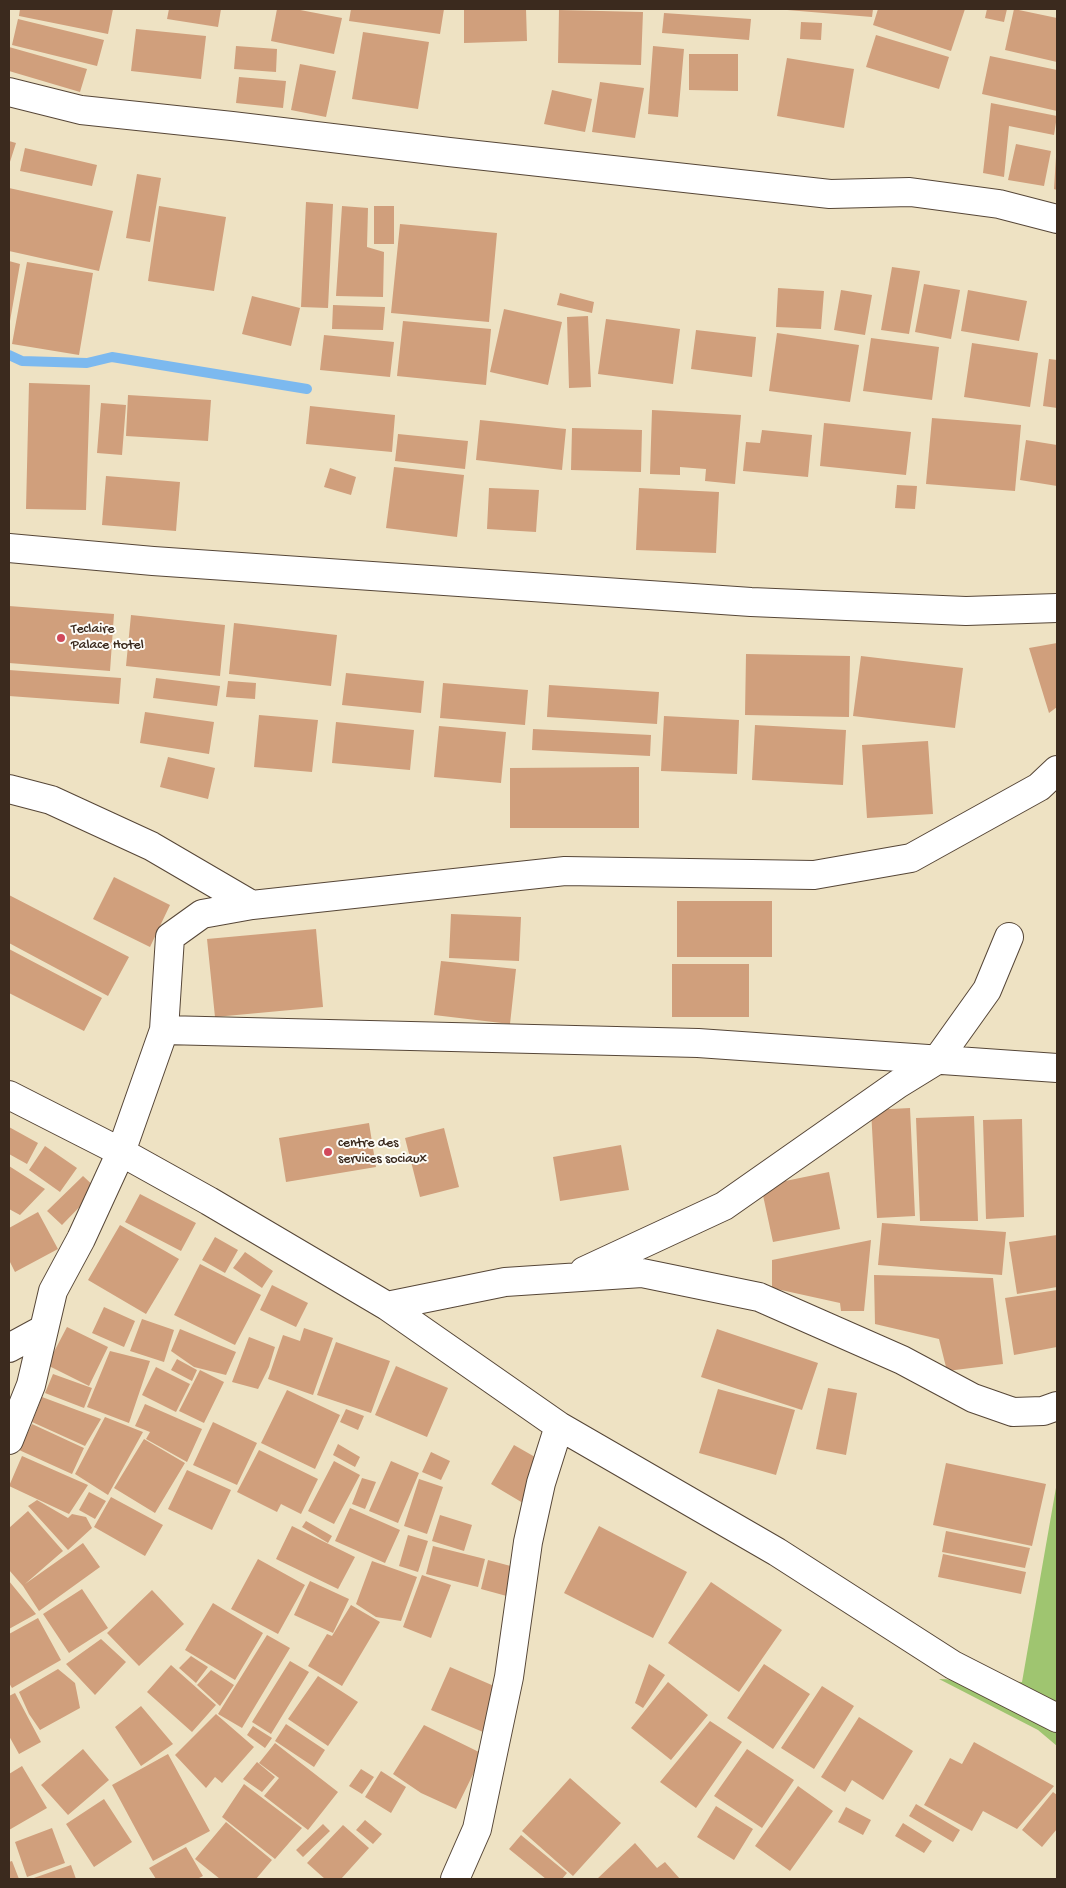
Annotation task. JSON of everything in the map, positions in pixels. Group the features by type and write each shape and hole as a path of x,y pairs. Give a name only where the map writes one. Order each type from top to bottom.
{"street":[{"path":"9,92 81,110 830,194 910,192 999,204 1057,219"},
{"path":"9,548 163,562 751,602 966,611 1057,608"},
{"path":"9,1440 31,1385 53,1291 82,1239 121,1152 164,1030 170,937 202,914 252,905 565,871 814,875 911,858 1051,784"},
{"path":"9,789 51,800 151,846 252,905"},
{"path":"569,1278 724,1206 898,1084 937,1060 986,990 1009,937"},
{"path":"164,1030 698,1043 1057,1068"},
{"path":"9,1095 121,1152 209,1201 387,1306 559,1426 777,1552 953,1665 1057,1718"},
{"path":"387,1306 505,1282 642,1273 760,1297 902,1360 974,1398 1013,1412 1043,1411 1057,1406"},
{"path":"9,1348 44,1329"},
{"path":"454,1879 477,1829 509,1677 528,1542 541,1483 559,1426"}],"green space":[{"path":"1057,1482 1057,1746 1038,1730 939,1679 1022,1682"}],"building":[{"path":"20,9 113,9 108,34 19,16"},
{"path":"169,9 221,9 218,27 167,19"},
{"path":"277,9 295,9 342,18 334,54 271,41"},
{"path":"351,9 444,9 440,34 349,21"},
{"path":"464,9 526,9 527,41 464,43"},
{"path":"775,9 873,9 872,17"},
{"path":"878,9 965,9 951,51 873,25"},
{"path":"987,9 1007,9 1004,22 985,18"},
{"path":"1014,9 1057,18 1057,62 1005,50"},
{"path":"559,10 643,12 641,65 558,63"},
{"path":"664,13 751,19 749,40 662,33"},
{"path":"18,19 104,40 97,66 12,45"},
{"path":"801,22 822,23 821,40 800,39"},
{"path":"136,29 206,36 201,79 131,71"},
{"path":"363,32 429,42 418,109 352,99"},
{"path":"876,35 949,57 939,89 866,67"},
{"path":"236,46 277,49 276,72 234,69"},
{"path":"653,46 684,49 678,117 648,114"},
{"path":"9,47 87,69 80,92 9,71"},
{"path":"689,54 738,54 738,91 689,90"},
{"path":"990,56 1057,70 1057,111 982,94"},
{"path":"787,58 854,69 844,128 777,116"},
{"path":"300,64 336,71 326,117 291,110"},
{"path":"239,77 286,81 283,108 236,103"},
{"path":"600,82 644,88 635,138 592,132"},
{"path":"552,90 592,99 585,132 544,124"},
{"path":"991,103 1057,116 1054,135 1009,126 1004,177 983,173"},
{"path":"9,141 16,143 9,165"},
{"path":"1016,144 1051,151 1044,186 1008,180"},
{"path":"25,148 97,165 92,186 20,171"},
{"path":"1057,157 1057,190 1054,189"},
{"path":"137,174 161,178 150,242 126,238"},
{"path":"9,188 113,211 99,271 9,251"},
{"path":"306,202 333,204 328,308 301,307"},
{"path":"159,206 226,217 214,291 148,281"},
{"path":"342,206 368,208 367,247 384,252 383,297 336,296"},
{"path":"374,206 394,206 394,244 374,244"},
{"path":"400,224 497,233 489,322 391,313"},
{"path":"9,261 20,264 10,321 9,321"},
{"path":"27,262 93,273 79,355 12,344"},
{"path":"892,267 920,271 909,334 881,330"},
{"path":"924,284 960,290 951,339 915,332"},
{"path":"778,288 824,291 821,329 776,327"},
{"path":"841,290 872,295 865,335 834,330"},
{"path":"968,290 1027,301 1019,341 961,331"},
{"path":"560,293 594,302 592,313 557,305"},
{"path":"252,296 300,308 291,346 242,334"},
{"path":"333,305 385,307 383,330 332,329"},
{"path":"504,309 562,322 548,385 490,372"},
{"path":"588,316 591,387 569,388 567,317"},
{"path":"606,319 680,329 673,384 598,374"},
{"path":"403,321 491,329 486,385 397,376"},
{"path":"696,330 756,337 752,377 691,369"},
{"path":"777,333 859,345 850,402 769,391"},
{"path":"324,335 394,342 390,377 320,370"},
{"path":"871,338 939,347 932,400 863,391"},
{"path":"972,343 1038,353 1030,407 964,397"},
{"path":"1049,359 1057,360 1057,408 1043,406"},
{"path":"29,383 90,385 86,510 26,509"},
{"path":"128,395 211,400 208,441 126,436"},
{"path":"101,403 126,405 122,455 97,453"},
{"path":"310,406 395,415 392,452 306,444"},
{"path":"652,410 741,415 735,484 705,481 706,469 680,467 680,475 650,474"},
{"path":"932,418 1021,425 1015,491 926,484"},
{"path":"480,420 566,429 562,470 476,460"},
{"path":"824,423 911,432 906,475 820,466"},
{"path":"572,428 642,430 641,472 571,470"},
{"path":"762,430 812,435 808,477 743,471 746,442 760,443"},
{"path":"398,434 468,441 465,469 395,461"},
{"path":"1026,440 1057,445 1057,486 1020,480"},
{"path":"394,467 464,475 457,537 386,528"},
{"path":"330,468 356,477 351,495 324,487"},
{"path":"106,476 180,482 176,531 102,525"},
{"path":"897,485 917,486 915,509 895,508"},
{"path":"489,488 539,490 536,532 487,529"},
{"path":"639,488 719,492 716,553 636,550"},
{"name":"Teclaire Palace Hotel","path":"9,606 114,614 110,671 9,663"},
{"path":"131,615 225,625 220,676 126,666"},
{"path":"234,623 337,635 331,686 229,674"},
{"path":"1057,643 1057,707 1049,713 1029,648"},
{"path":"746,654 850,656 849,717 745,715"},
{"path":"861,656 963,668 955,728 853,716"},
{"path":"9,670 121,678 119,704 9,696"},
{"path":"346,673 424,681 421,713 342,705"},
{"path":"156,678 220,686 217,706 153,698"},
{"path":"228,681 256,683 255,699 226,697"},
{"path":"443,683 528,690 525,725 440,718"},
{"path":"549,685 659,692 657,724 547,717"},
{"path":"145,712 214,722 209,754 140,743"},
{"path":"259,715 318,720 312,772 254,767"},
{"path":"664,716 739,720 737,774 661,771"},
{"path":"336,722 414,730 410,770 332,763"},
{"path":"755,725 846,730 843,785 752,780"},
{"path":"439,726 506,732 501,783 434,777"},
{"path":"533,729 651,735 650,756 532,750"},
{"path":"928,741 933,814 867,818 862,745"},
{"path":"168,757 215,768 208,799 160,787"},
{"path":"639,767 639,828 510,828 510,768"},
{"path":"114,877 170,905 150,947 93,919"},
{"path":"9,895 129,957 108,996 9,943"},
{"path":"677,901 772,901 772,957 677,957"},
{"path":"451,914 521,917 519,961 449,958"},
{"path":"316,929 323,1007 215,1017 207,939"},
{"path":"9,949 102,998 84,1031 9,993"},
{"path":"441,961 516,969 510,1024 434,1015"},
{"path":"672,964 749,964 749,1017 672,1017"},
{"path":"910,1108 915,1216 877,1218 871,1110"},
{"path":"974,1116 978,1221 920,1221 916,1118"},
{"path":"1022,1119 1024,1217 986,1219 983,1120"},
{"name":"centre des services sociaux","path":"369,1123 376,1167 286,1182 279,1138"},
{"path":"9,1127 38,1143 27,1164 9,1154"},
{"path":"444,1128 459,1187 420,1197 405,1138"},
{"path":"621,1145 629,1190 560,1201 553,1157"},
{"path":"45,1146 77,1168 60,1192 29,1170"},
{"path":"9,1166 45,1189 20,1215 9,1209"},
{"path":"829,1172 840,1229 773,1242 761,1186"},
{"path":"83,1176 97,1189 62,1225 47,1211"},
{"path":"140,1194 196,1223 181,1251 125,1222"},
{"path":"38,1212 58,1249 15,1272 9,1260 9,1228"},
{"path":"882,1223 1006,1232 1002,1275 878,1265"},
{"path":"120,1225 179,1259 146,1314 88,1280"},
{"path":"1057,1235 1057,1287 1017,1294 1009,1242"},
{"path":"215,1237 238,1250 225,1273 202,1260"},
{"path":"871,1240 864,1311 841,1311 840,1303 772,1288 772,1260"},
{"path":"245,1252 273,1271 262,1288 233,1268"},
{"path":"200,1264 261,1295 235,1345 174,1315"},
{"path":"874,1275 993,1278 1003,1364 947,1371 939,1339 875,1324"},
{"path":"272,1285 308,1303 296,1327 260,1310"},
{"path":"1057,1290 1057,1347 1014,1355 1005,1298"},
{"path":"104,1307 135,1321 124,1347 92,1333"},
{"path":"142,1319 174,1330 164,1362 130,1351"},
{"path":"67,1327 108,1347 89,1386 47,1365"},
{"path":"304,1328 333,1338 313,1395 268,1379 283,1335 300,1341"},
{"path":"180,1329 236,1352 226,1375 194,1367 171,1351"},
{"path":"717,1329 818,1363 802,1410 701,1377"},
{"path":"249,1337 275,1347 269,1367 258,1389 232,1382"},
{"path":"336,1342 390,1361 371,1413 317,1395"},
{"path":"110,1351 150,1361 129,1423 87,1407"},
{"path":"177,1359 197,1370 192,1381 171,1370"},
{"path":"396,1366 448,1388 427,1437 375,1415"},
{"path":"156,1367 190,1384 176,1412 142,1395"},
{"path":"200,1370 224,1382 204,1423 179,1411"},
{"path":"53,1374 92,1388 84,1408 45,1393"},
{"path":"828,1388 857,1393 846,1455 816,1449"},
{"path":"718,1389 795,1410 776,1475 699,1453"},
{"path":"287,1390 340,1415 315,1469 261,1443"},
{"path":"42,1397 101,1419 85,1446 32,1422"},
{"path":"145,1404 202,1429 187,1462 146,1439 150,1432 135,1426"},
{"path":"346,1409 364,1416 358,1430 340,1422"},
{"path":"105,1417 143,1432 108,1495 75,1474"},
{"path":"213,1422 257,1443 237,1485 193,1465"},
{"path":"32,1424 84,1448 72,1474 19,1450"},
{"path":"144,1439 185,1463 155,1513 114,1488"},
{"path":"338,1444 360,1457 355,1467 333,1455"},
{"path":"514,1445 556,1469 533,1509 491,1484"},
{"path":"259,1450 318,1479 301,1514 281,1504 277,1512 237,1492"},
{"path":"431,1452 450,1461 441,1480 422,1472"},
{"path":"22,1456 88,1485 69,1514 9,1486"},
{"path":"334,1461 360,1475 334,1524 308,1511"},
{"path":"391,1461 419,1473 398,1523 369,1511"},
{"path":"946,1463 1046,1484 1032,1546 933,1525"},
{"path":"187,1470 231,1490 212,1530 168,1509"},
{"path":"362,1478 376,1482 365,1509 352,1504"},
{"path":"419,1479 443,1487 427,1534 404,1526"},
{"path":"89,1492 106,1501 95,1519 79,1510"},
{"path":"111,1497 163,1525 145,1556 94,1527"},
{"path":"37,1500 68,1518 72,1514 86,1517 92,1528 68,1550 28,1506"},
{"path":"350,1508 400,1530 385,1563 335,1541"},
{"path":"28,1511 63,1551 25,1584 83,1543 100,1567 39,1611 23,1586 9,1570 9,1528"},
{"path":"440,1515 472,1525 464,1551 432,1541"},
{"path":"306,1521 332,1536 328,1543 302,1527"},
{"path":"292,1526 355,1557 338,1589 276,1559"},
{"path":"599,1526 687,1572 653,1638 564,1593"},
{"path":"946,1531 1030,1548 1025,1568 942,1552"},
{"path":"408,1535 428,1541 418,1572 399,1566"},
{"path":"433,1546 485,1559 478,1587 426,1574"},
{"path":"943,1554 1026,1572 1021,1594 938,1577"},
{"path":"258,1559 305,1585 278,1634 231,1609"},
{"path":"488,1560 522,1569 514,1598 481,1589"},
{"path":"372,1561 417,1577 401,1621 376,1617 356,1604"},
{"path":"422,1575 451,1585 431,1638 403,1627"},
{"path":"9,1581 36,1614 9,1629"},
{"path":"310,1581 349,1599 333,1633 294,1615"},
{"path":"711,1582 782,1630 739,1692 668,1643"},
{"path":"82,1589 108,1628 69,1653 43,1614"},
{"path":"152,1590 184,1624 139,1666 107,1633"},
{"path":"213,1603 263,1633 235,1680 185,1650"},
{"path":"351,1605 380,1622 342,1686 308,1666 327,1634 332,1636"},
{"path":"38,1618 61,1660 12,1688 9,1683 9,1634"},
{"path":"267,1635 290,1648 242,1728 218,1714"},
{"path":"101,1639 126,1662 95,1695 66,1664"},
{"path":"191,1656 208,1667 196,1683 179,1668"},
{"path":"290,1661 309,1672 271,1734 252,1722"},
{"path":"649,1664 665,1675 643,1708 635,1703"},
{"path":"764,1664 810,1694 773,1749 727,1718"},
{"path":"171,1665 216,1705 192,1732 147,1692"},
{"path":"450,1667 501,1689 483,1732 431,1710"},
{"path":"58,1669 75,1683 80,1708 40,1730 29,1714 19,1692"},
{"path":"211,1670 234,1685 220,1706 197,1685"},
{"path":"318,1676 358,1702 328,1746 288,1719"},
{"path":"668,1682 708,1715 671,1760 631,1728"},
{"path":"822,1686 854,1706 814,1769 781,1748"},
{"path":"15,1693 41,1742 19,1754 9,1736 9,1696"},
{"path":"141,1706 173,1744 141,1766 115,1727"},
{"path":"216,1714 254,1747 222,1783 215,1777 206,1788 175,1755"},
{"path":"859,1717 913,1751 883,1800 852,1780 845,1792 821,1777"},
{"path":"710,1721 742,1742 696,1808 660,1782"},
{"path":"286,1724 325,1750 314,1767 275,1741"},
{"path":"424,1725 483,1754 456,1809 421,1793 393,1774"},
{"path":"253,1726 272,1738 265,1748 247,1735"},
{"path":"974,1742 1054,1786 1017,1829 983,1811 972,1831 924,1805 950,1758 962,1764"},
{"path":"275,1743 338,1792 308,1830 264,1796 279,1778 259,1763"},
{"path":"83,1749 109,1780 68,1815 41,1785"},
{"path":"747,1749 794,1780 762,1828 714,1796"},
{"path":"168,1754 210,1831 153,1861 112,1785"},
{"path":"257,1762 275,1777 262,1792 243,1779"},
{"path":"22,1766 47,1808 9,1830 9,1774"},
{"path":"361,1769 374,1777 362,1794 349,1786"},
{"path":"381,1771 406,1787 391,1813 365,1797"},
{"path":"570,1778 621,1823 573,1876 522,1831"},
{"path":"244,1784 302,1828 275,1859 222,1817"},
{"path":"798,1786 833,1811 790,1871 755,1846"},
{"path":"1053,1792 1057,1795 1057,1829 1042,1847 1022,1830"},
{"path":"104,1799 132,1842 94,1867 66,1824"},
{"path":"916,1804 960,1830 953,1842 909,1816"},
{"path":"716,1806 753,1829 734,1860 697,1837"},
{"path":"846,1807 871,1820 863,1835 838,1822"},
{"path":"365,1820 382,1834 373,1844 356,1830"},
{"path":"226,1822 272,1860 256,1879 220,1879 195,1859"},
{"path":"903,1823 932,1841 924,1853 895,1836"},
{"path":"323,1824 330,1831 303,1857 296,1850"},
{"path":"343,1825 369,1848 341,1879 325,1879 307,1863"},
{"path":"52,1828 65,1863 27,1877 15,1842"},
{"path":"521,1835 567,1873 562,1879 546,1879 509,1849"},
{"path":"635,1843 657,1868 665,1862 680,1879 597,1879"},
{"path":"186,1847 203,1876 197,1879 156,1879 149,1868"},
{"path":"12,1861 19,1879 9,1879 9,1862"},
{"path":"71,1865 76,1879 31,1879"}],"waterway":[{"path":"9,355 22,361 87,363 112,357 307,389"}],"place":[{"name":"Teclaire Palace Hotel","path":"61,638"},
{"name":"centre des services sociaux","path":"328,1152"}]}
